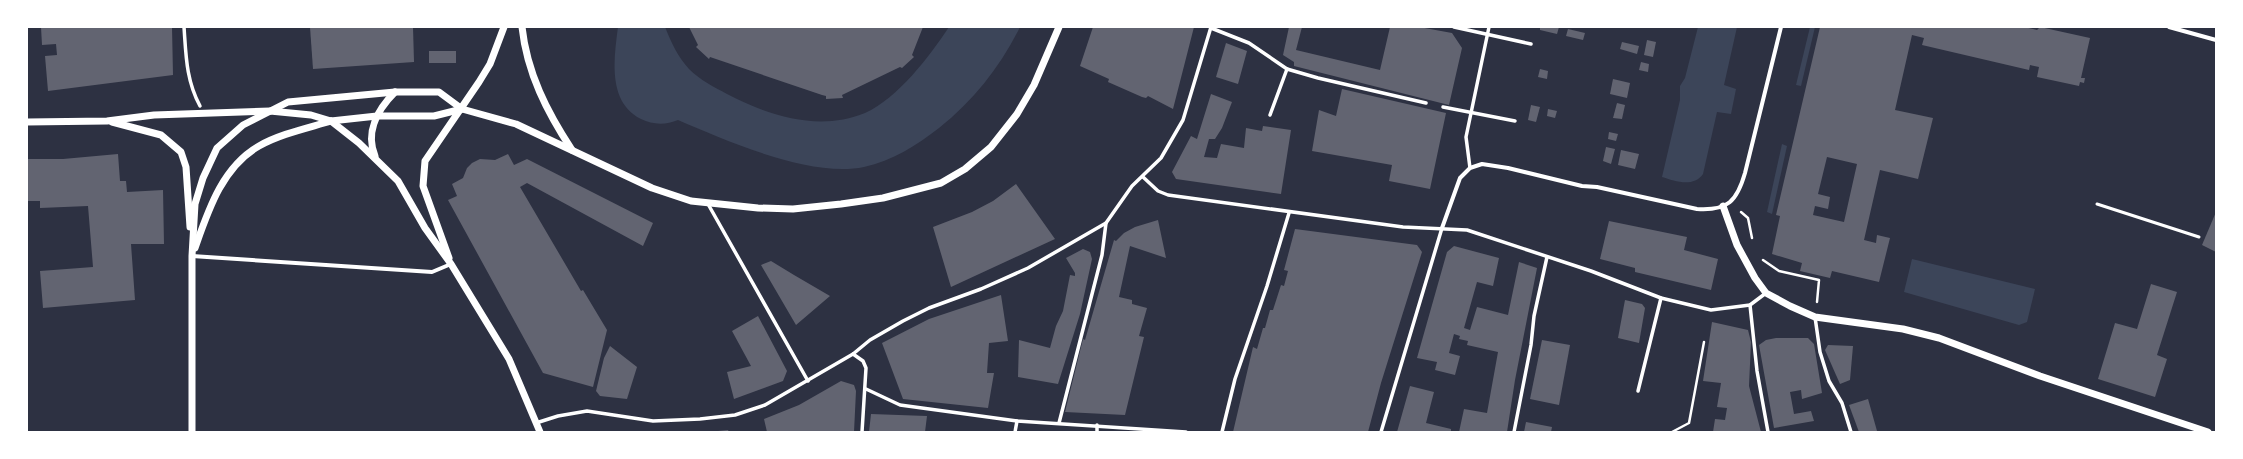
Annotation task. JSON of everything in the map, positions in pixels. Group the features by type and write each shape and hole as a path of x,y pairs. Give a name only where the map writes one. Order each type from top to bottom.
{"street":[{"path":"184,27 187,74 193,94 200,106"},
{"path":"451,264 423,186 425,161 429,153 462,109 490,64 504,27"},
{"path":"522,27 534,80 545,106 572,150"},
{"path":"192,432 192,256 195,204 203,178 217,148 243,125 288,102 395,92 439,92 462,109 516,124 652,188 691,201 708,204 758,208 793,209 883,198 941,183 966,169 991,147 1017,114 1034,85 1059,27"},
{"path":"536,423 558,416 586,411 653,421 700,419 735,414 766,405 853,354 870,340 902,321 929,308 981,289 1028,268 1106,223 1132,186 1162,158 1183,120 1211,27 1249,43 1287,69 1426,104"},
{"path":"1454,27 1487,36 1531,44"},
{"path":"1470,168 1466,137 1470,112 1489,27"},
{"path":"1381,432 1442,228 1460,178 1470,168 1482,164 1508,168 1582,186 1596,187 1697,209 1713,210 1723,206 1734,200 1740,192 1781,27"},
{"path":"2169,27 2216,40"},
{"path":"1270,115 1287,69"},
{"path":"376,160 371,147 371,136 377,116 384,103 395,92"},
{"path":"1443,107 1515,121"},
{"path":"192,256 211,204 222,183 239,163 260,146 332,121 377,116 434,116 462,109"},
{"path":"27,122 107,121 154,115 270,111 304,114 332,121 398,181 425,228 451,264 509,359 540,432"},
{"path":"107,121 160,135 181,152 186,167 192,256"},
{"path":"1143,177 1158,191 1168,195 1260,206 1289,213 1403,227 1467,230 1661,298 1710,310 1750,305 1766,293"},
{"path":"708,204 808,381"},
{"path":"1723,206 1737,245 1747,265 1766,293 1815,317 1902,329 1939,338 2040,376 2208,432"},
{"path":"1222,432 1235,379 1267,286 1289,213"},
{"path":"1059,423 1102,255 1106,223"},
{"path":"192,256 432,272 451,264"},
{"path":"1514,432 1531,345 1534,316 1547,257"},
{"path":"1638,391 1661,298"},
{"path":"1750,305 1757,371 1768,432"},
{"path":"1815,317 1820,352 1829,381 1842,403 1852,432"},
{"path":"853,354 863,361 866,368 866,388 862,432"},
{"path":"866,388 900,405 1017,421 1097,425 1186,432"},
{"path":"1015,432 1017,421"},
{"path":"1097,425 1097,432"}],"lane":[{"path":"2097,204 2199,237"}],"path":[{"path":"1734,200 1740,211 1748,218 1752,240"},
{"path":"1761,258 1780,271 1819,280 1815,317"},
{"path":"1672,432 1689,423 1704,342"}],"shaded area":[{"path":"618,27 665,27 681,59 698,77 712,86 743,102 777,115 794,119 830,121 848,119 865,113 889,97 912,76 949,27 1020,27 1004,56 985,82 964,106 939,128 894,157 864,167 843,169 819,167 769,156 720,138 678,120 660,124 641,119 630,111 622,102 618,91 615,78 615,52"},
{"path":"1698,27 1737,27 1724,85 1736,89 1731,114 1717,112 1703,174 1694,181 1684,182 1662,177 1680,100 1680,86 1685,78"},
{"path":"1810,27 1815,27 1801,86 1796,85"},
{"path":"1782,144 1787,146 1772,214 1767,212"},
{"path":"1912,259 2035,289 2027,322 2019,325 1904,292"}],"building":[{"path":"41,27 172,27 173,75 48,91 45,56 57,55 56,44 42,45"},
{"path":"310,27 413,27 414,62 313,69"},
{"path":"689,27 923,27 912,55 914,57 902,68 900,67 842,95 843,98 826,99 826,96 710,57 709,59 696,47 698,45"},
{"path":"1093,27 1194,27 1173,109 1148,96 1146,98 1142,97 1108,82 1109,79 1080,66"},
{"path":"1289,27 1302,27 1296,50 1380,70 1390,27 1419,27 1452,33 1462,48 1449,105 1294,66 1294,62 1283,55"},
{"path":"1540,27 1559,27 1557,34 1540,30"},
{"path":"1820,27 2024,27 2037,30 2040,27 2090,38 2081,78 2085,78 2084,83 2080,82 2079,86 2037,77 2039,67 2030,65 2029,70 1922,45 1924,38 1912,35 1895,110 1933,118 1918,179 1880,170 1864,240 1876,243 1877,235 1890,238 1879,282 1832,271 1830,278 1800,271 1802,263 1772,254 1780,216 1776,215","holes":["1827,157 1857,164 1844,222 1813,215 1815,206 1828,209 1830,197 1818,194"]},
{"path":"1568,29 1585,33 1583,40 1566,36"},
{"path":"1647,40 1656,42 1653,57 1644,55"},
{"path":"1622,42 1639,46 1637,54 1620,49"},
{"path":"1226,43 1247,51 1238,84 1216,77"},
{"path":"429,51 456,51 456,63 429,63"},
{"path":"1641,62 1649,64 1648,72 1639,70"},
{"path":"1540,69 1548,71 1547,79 1538,77"},
{"path":"1613,79 1630,83 1627,98 1610,94"},
{"path":"1342,89 1446,113 1430,189 1389,181 1392,165 1312,151 1319,110 1336,116"},
{"path":"1211,94 1232,102 1222,128 1215,139 1209,139 1204,157 1217,158 1221,144 1244,148 1246,128 1262,131 1263,126 1291,130 1281,194 1176,179 1172,172 1191,136 1197,139"},
{"path":"1617,103 1625,105 1622,119 1613,118"},
{"path":"1531,105 1540,107 1536,122 1528,120"},
{"path":"1548,109 1557,111 1555,118 1547,116"},
{"path":"1609,132 1618,134 1616,141 1608,139"},
{"path":"1606,147 1615,149 1611,164 1603,161"},
{"path":"1621,150 1639,154 1635,169 1618,165"},
{"path":"118,154 120,181 126,181 127,192 163,190 164,244 131,244 135,300 43,308 40,271 93,267 88,206 40,208 40,201 27,201 27,159 63,159"},
{"path":"508,154 514,165 527,159 653,223 643,246 527,183 520,187 581,291 583,290 607,330 593,387 543,373 448,200 457,196 452,184 463,178 467,168 472,163 480,159 495,160"},
{"path":"1016,184 1055,239 951,287 933,227 972,212 993,201"},
{"path":"2216,212 2216,252 2202,245"},
{"path":"1158,220 1166,258 1130,246 1119,297 1132,300 1132,304 1147,308 1139,336 1144,337 1125,415 1065,412 1083,339 1085,340 1114,240 1116,241 1124,233 1135,227"},
{"path":"1609,221 1687,237 1684,250 1718,259 1711,290 1635,272 1635,268 1600,259"},
{"path":"1295,229 1417,245 1422,252 1381,383 1368,432 1233,432 1253,347 1257,349 1270,310 1273,310 1281,285 1284,286 1288,271 1284,270"},
{"path":"1454,246 1499,258 1493,286 1477,282 1464,328 1470,330 1477,307 1508,315 1519,262 1537,268 1515,380 1507,432 1459,432 1464,409 1487,413 1498,352 1467,345 1468,341 1459,339 1460,336 1454,334 1449,353 1460,356 1455,375 1435,370 1437,362 1417,358 1447,252"},
{"path":"1083,249 1090,252 1092,259 1080,314 1058,384 1018,377 1019,340 1050,348 1056,326 1063,311 1070,275 1075,276 1075,273 1066,258"},
{"path":"771,261 830,296 796,325 761,265"},
{"path":"2151,284 2177,292 2157,355 2167,359 2155,397 2098,379 2115,323 2137,329"},
{"path":"1001,295 1008,341 989,343 987,373 994,373 988,408 903,399 882,343 929,319"},
{"path":"1625,300 1642,304 1645,308 1639,343 1618,338"},
{"path":"758,316 787,371 783,381 734,399 727,372 751,366 732,331"},
{"path":"1712,322 1748,330 1751,342 1749,386 1761,432 1713,432 1715,419 1725,420 1727,408 1717,407 1721,383 1703,381"},
{"path":"1776,338 1808,338 1814,344 1822,393 1802,399 1801,390 1790,392 1794,414 1811,411 1814,421 1774,428 1759,345 1766,340"},
{"path":"1542,340 1570,345 1559,405 1530,399"},
{"path":"1828,345 1853,346 1850,380 1840,384 1825,350"},
{"path":"610,346 637,367 627,399 600,396 596,391 604,358"},
{"path":"841,381 854,385 856,391 854,432 767,432 764,419 799,405"},
{"path":"1410,386 1434,392 1426,423 1451,429 1451,432 1397,432"},
{"path":"1868,399 1877,431 1859,432 1849,405"},
{"path":"871,414 927,416 925,432 869,432"},
{"path":"1526,422 1552,427 1551,432 1524,432"},
{"path":"728,430 729,432 718,432 718,431"}]}
